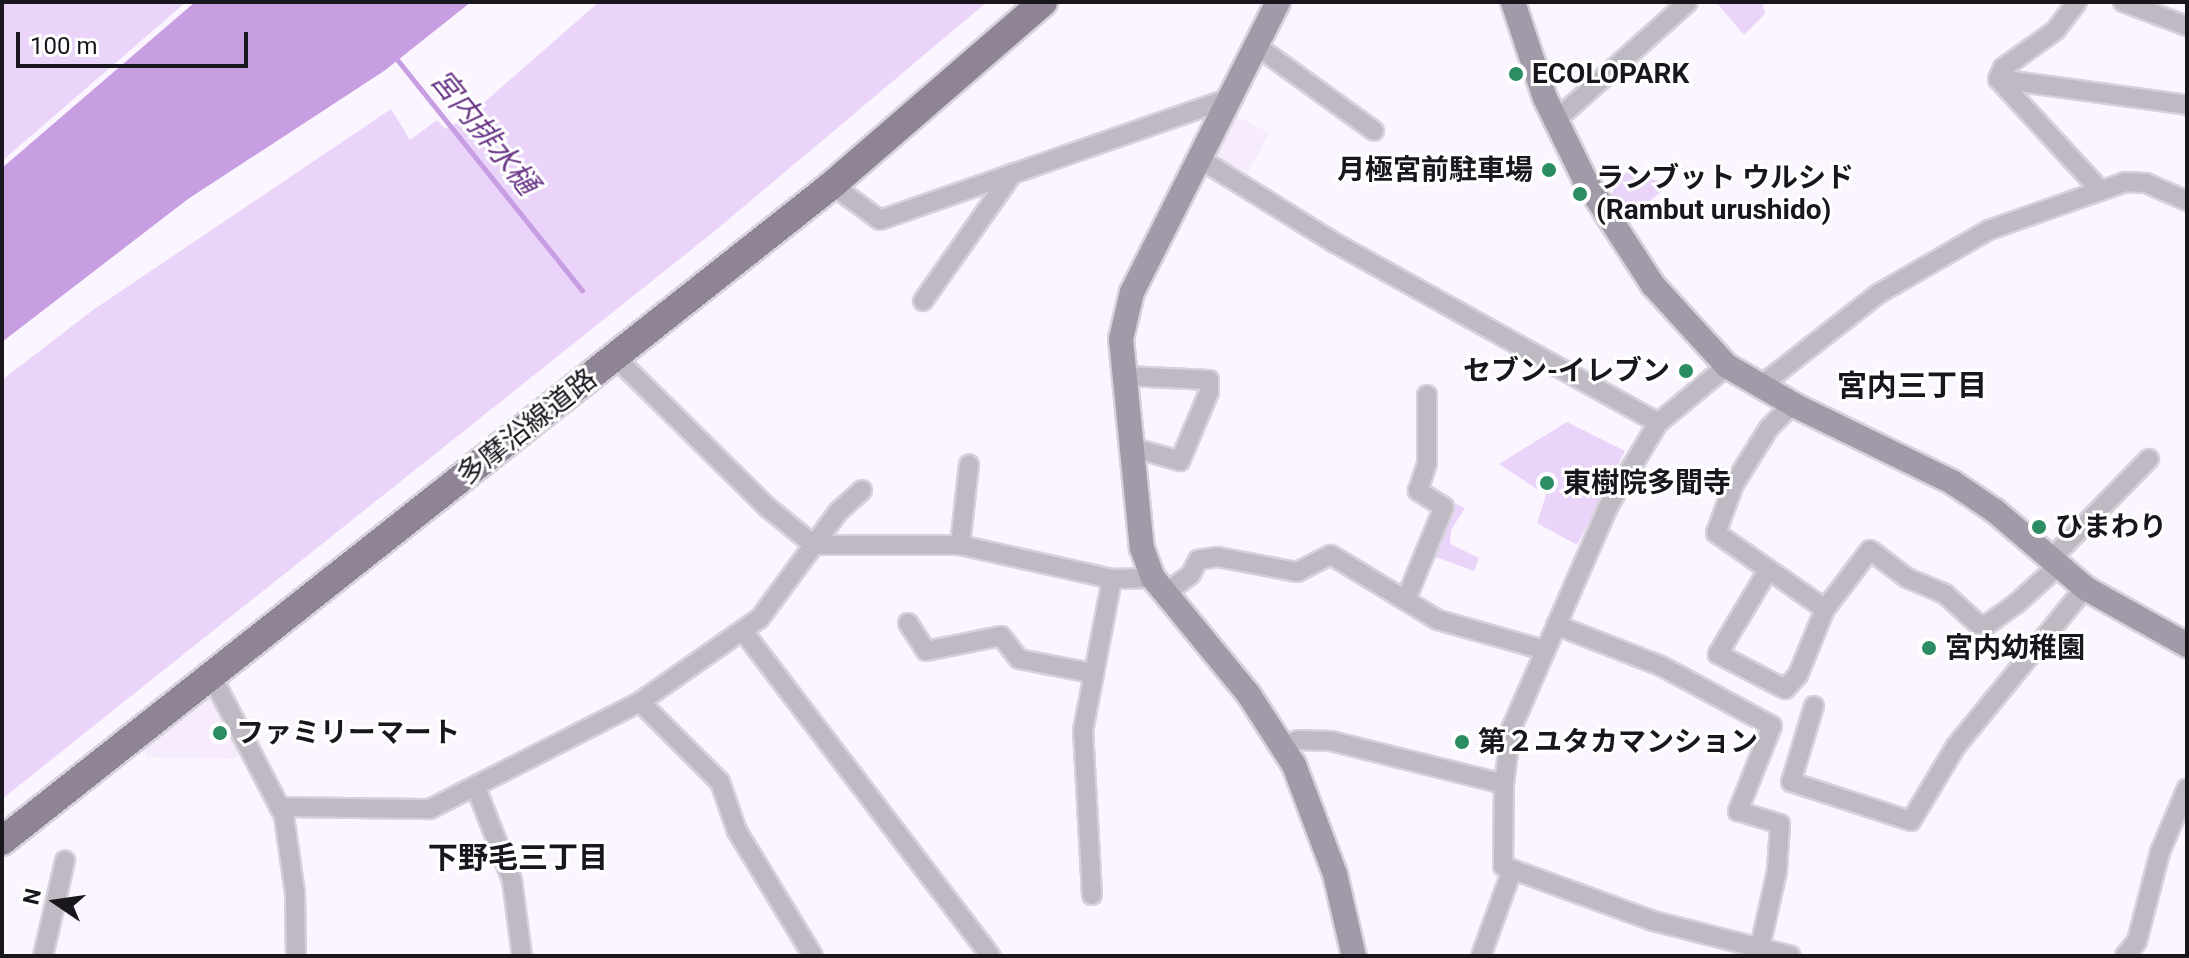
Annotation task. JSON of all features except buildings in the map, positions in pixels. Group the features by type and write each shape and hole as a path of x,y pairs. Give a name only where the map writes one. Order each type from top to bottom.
{"main road":[{"name":"多摩沿線道路","path":"2,841 210,673 832,185 1043,2"}],"street":[{"path":"1278,2 1254,44 1123,315 1126,376 1142,548 1159,585 1283,745 1335,874 1354,956"},
{"path":"1513,2 1555,121 1591,191 1653,285 1727,366 1792,405 1952,482 2085,588 2187,645"},
{"path":"1555,121 1688,2"},
{"path":"1998,79 2003,68 2056,30 2077,2"},
{"path":"2123,2 2187,26"},
{"path":"1254,44 1374,131"},
{"path":"1998,79 2187,105"},
{"path":"1998,79 2099,189"},
{"path":"832,185 880,220 1228,99"},
{"path":"1200,159 1335,243 1658,423"},
{"path":"923,301 1013,173"},
{"path":"1759,387 1878,294 1989,230 2099,189 2146,183 2187,201"},
{"path":"615,357 767,507 814,545 960,545 1112,579 1159,585 1191,574 1198,560 1218,557 1297,572 1331,555 1407,597 1438,620 1544,650"},
{"path":"1727,366 1658,423 1609,505 1544,650 1511,729 1504,784 1503,866 1511,873 1759,953 1791,956"},
{"path":"1126,376 1209,380 1209,392 1180,461 1134,448"},
{"path":"1407,597 1444,507 1418,491 1427,463 1427,395"},
{"path":"1792,405 1769,428 1734,484 1716,533 1755,557 1767,572 1825,609"},
{"path":"1767,572 1718,654 1785,689 1798,675 1825,609 1870,550 1907,578 1945,594 1978,624 1988,624 2016,604 2149,459"},
{"path":"960,545 969,465"},
{"path":"280,807 430,809 640,702 760,618 814,545 862,490"},
{"path":"1092,895 1083,731 1091,673 1112,579"},
{"path":"1814,706 1791,782 1911,821 1956,746 2085,588"},
{"path":"908,623 926,651 1001,636 1019,659 1091,673"},
{"path":"1556,625 1663,667 1772,726 1738,811 1780,824 1777,871 1759,953"},
{"path":"743,631 991,956"},
{"path":"210,673 280,807 295,893 296,956"},
{"path":"640,702 720,782 737,831 813,956"},
{"path":"1283,745 1299,740 1331,741 1504,784"},
{"path":"476,788 512,880 522,956"},
{"path":"2125,956 2137,941 2160,852 2187,788"},
{"path":"43,956 65,861"},
{"path":"1481,956 1511,873"},
{"path":"798,956 802,935"}],"shaded area":[{"path":"2,2 186,2 2,161"},
{"path":"195,2 471,2 384,71 188,199 2,342 2,168"},
{"path":"599,2 987,2 716,230 2,799 2,380 93,310 391,109 410,140 437,120 445,129 465,119"},
{"path":"1716,2 1762,2 1765,14 1744,35"},
{"path":"1233,114 1269,133 1245,178 1209,159"},
{"path":"1625,172 1670,184 1625,222 1610,196"},
{"path":"1567,422 1625,451 1577,545 1537,523 1546,495 1499,464"},
{"path":"1454,503 1465,508 1451,530 1450,544 1479,558 1474,571 1431,555"},
{"path":"203,694 213,695 245,751 233,759 147,757 139,743"}],"waterway":[{"name":"宮内排水樋","path":"395,57 582,290"}],"place":[{"name":"ECOLOPARK","path":"1516,74"},
{"name":"月極宮前駐車場","path":"1549,170"},
{"name":"ランブット ウルシド (Rambut urushido)","path":"1580,194"},
{"name":"セブン-イレブン","path":"1686,371"},
{"name":"東樹院多聞寺","path":"1547,483"},
{"name":"ひまわり","path":"2039,527"},
{"name":"宮内幼稚園","path":"1929,648"},
{"name":"ファミリーマート","path":"220,733"},
{"name":"第２ユタカマンション","path":"1462,742"}],"district":[{"name":"宮内三丁目","path":"1912,386"},
{"name":"下野毛三丁目","path":"518,858"}]}
